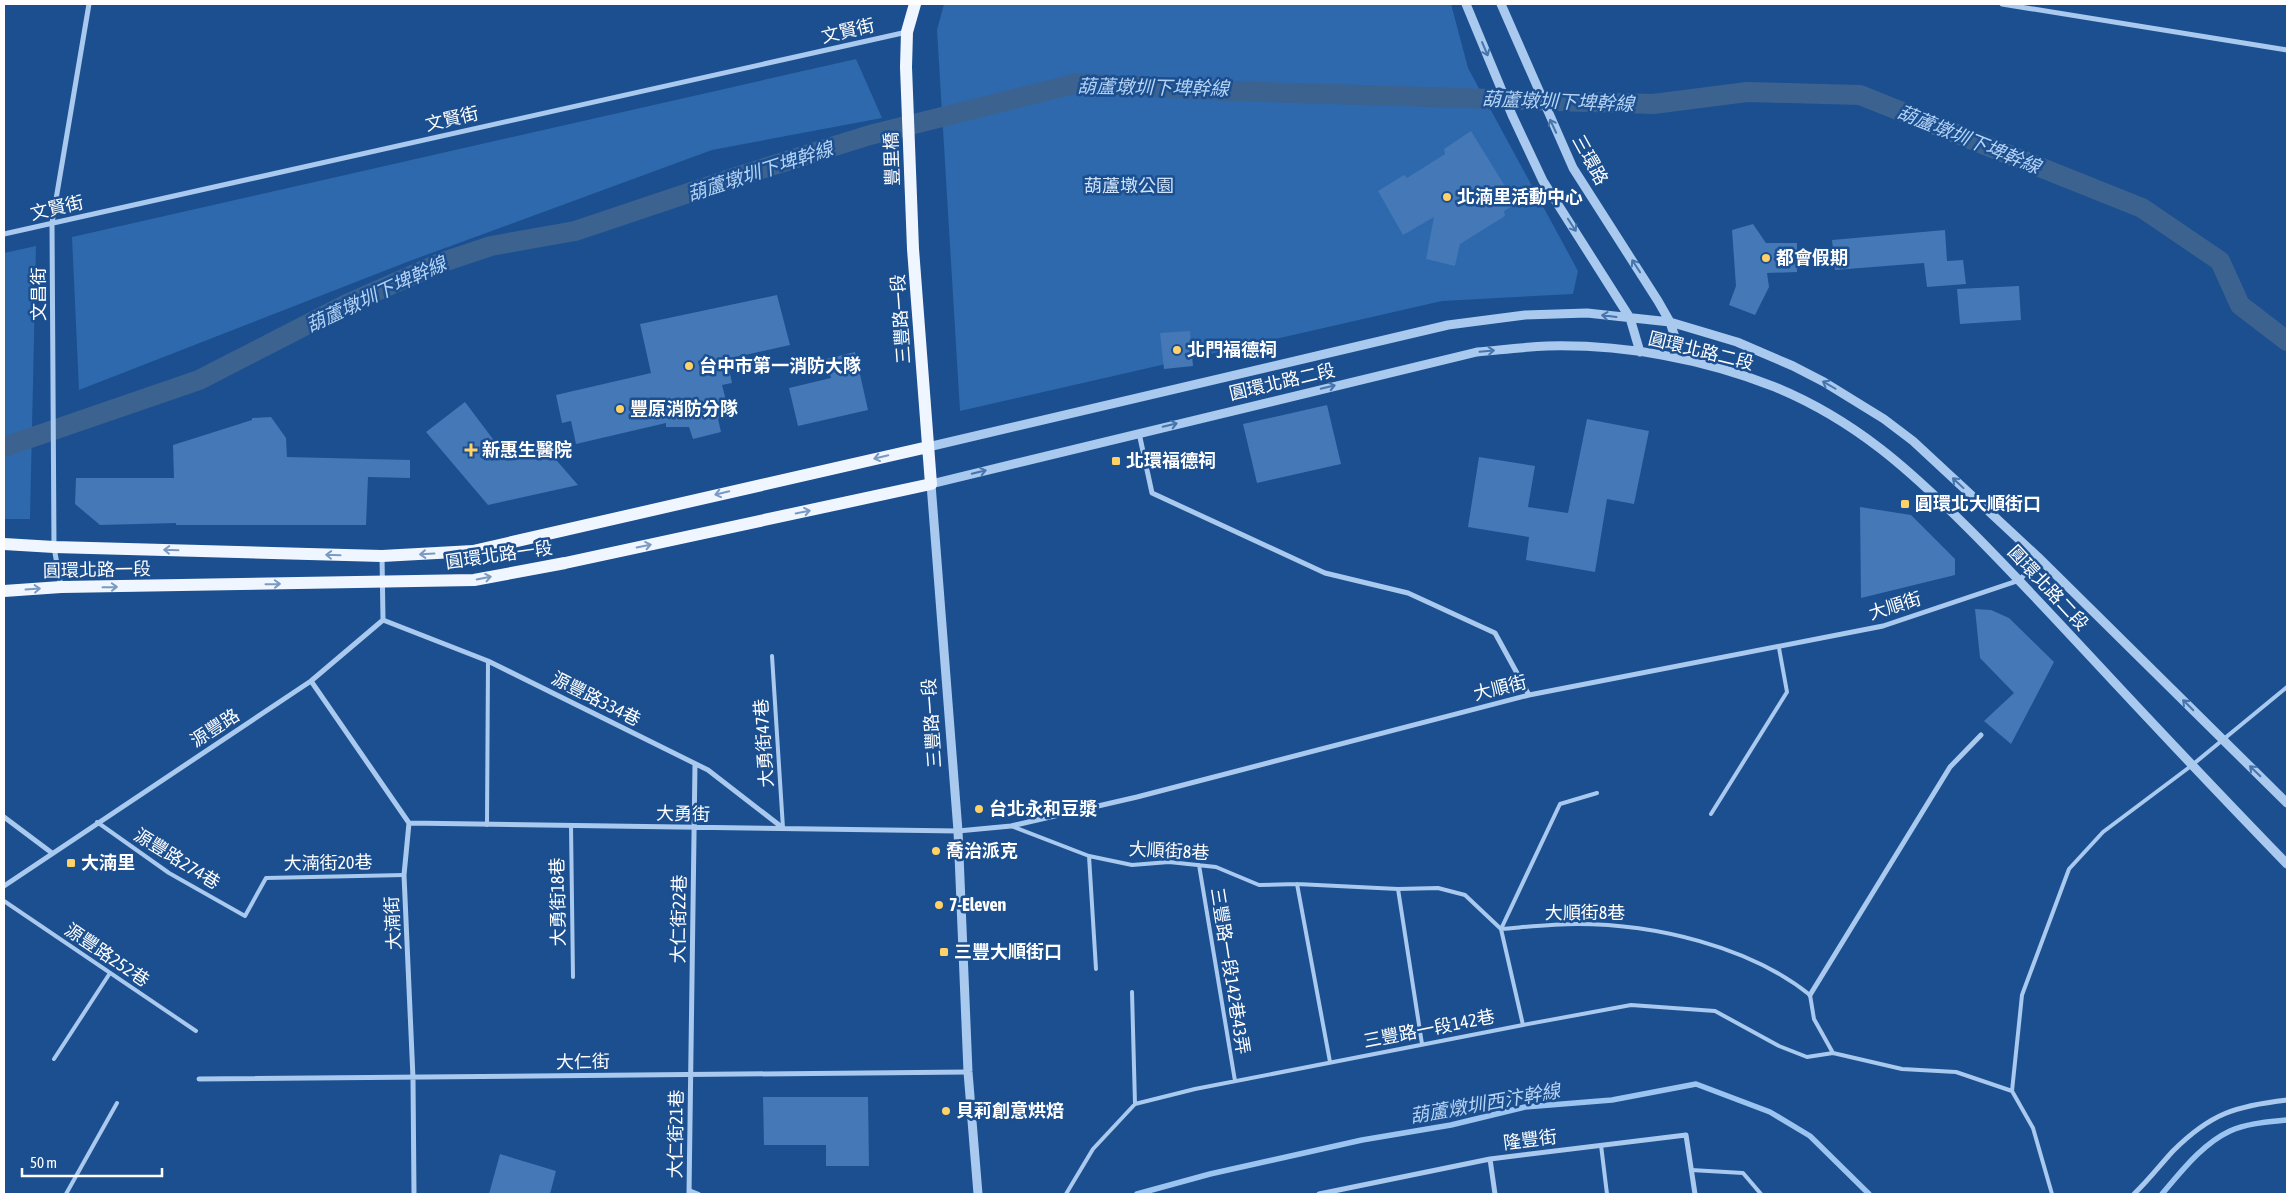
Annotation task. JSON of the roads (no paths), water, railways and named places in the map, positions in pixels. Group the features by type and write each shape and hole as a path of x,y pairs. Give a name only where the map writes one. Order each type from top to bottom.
{"main road":[{"path":"907,32 915,4"},
{"name":"豐里橋","path":"907,32 906,67 913,249"},
{"name":"三豐路一段","path":"913,249 931,484"},
{"name":"圓環北路一段","path":"4,544 382,556 473,551 928,446"},
{"name":"圓環北路一段","path":"4,591 62,587 383,583 483,578 584,559 931,484"}],"street":[{"name":"文昌街","path":"62,587 54,547 52,224 89,4"},
{"path":"1466,4 1512,115 1543,181 1630,318 1640,352"},
{"name":"三環路","path":"1501,4 1573,168 1670,322 1682,360"},
{"path":"2002,4 2287,50"},
{"name":"文賢街","path":"4,234 907,32"},
{"name":"圓環北路二段","path":"928,446 1448,324 1524,315 1570,313 1588,313 1670,322 1765,353 1824,382 1855,400 1913,441 2038,557 2287,803"},
{"name":"圓環北路二段","path":"931,484 1139,432 1477,352 1548,346 1614,348 1682,360 1741,375 1776,388 1843,422 1875,443 1917,477 2020,580 2191,766 2287,864"},
{"path":"1139,432 1152,492 1325,572 1408,592 1495,633 1529,695"},
{"name":"三豐路一段","path":"931,484 958,831 968,1072 978,1194"},
{"path":"382,556 382,620"},
{"path":"2020,580 2038,557"},
{"name":"大順街","path":"958,831 1011,826 1137,797 1529,695 1779,648 1883,626 2020,580"},
{"name":"源豐路334巷","path":"382,620 488,661 708,770 783,828"},
{"name":"源豐路","path":"4,886 96,822 311,681 382,620"},
{"path":"311,681 409,823"},
{"path":"1810,995 1950,767 1981,735"},
{"name":"大仁街22巷","path":"691,1075 695,764"},
{"path":"4,817 52,854"},
{"name":"大勇街","path":"409,823 958,831"},
{"name":"大湳街","path":"409,823 404,875 413,1078 414,1194"},
{"name":"大仁街","path":"199,1079 968,1072"},
{"name":"大仁街21巷","path":"689,1192 691,1075"},
{"path":"2134,1194 2196,1130 2221,1115 2246,1105 2287,1100"},
{"name":"隆豐街","path":"1319,1194 1490,1158 1686,1135 1695,1194"},
{"path":"1490,1158 1495,1194"}],"lane":[{"path":"1711,814 1787,692 1779,648"},
{"name":"大勇街47巷","path":"772,656 783,828"},
{"path":"487,825 488,661"},
{"path":"2052,1194 2033,1128 2012,1091 2022,995 2069,869 2103,832 2191,766 2287,687"},
{"path":"1523,1025 1501,929 1560,804 1598,793"},
{"name":"源豐路274巷","path":"96,822 169,873 245,916"},
{"name":"大勇街18巷","path":"571,826 574,977"},
{"name":"大順街8巷","path":"1011,826 1089,856 1132,865 1169,862 1216,867 1259,884 1398,889 1438,888 1465,895 1501,929 1576,924 1637,927 1709,943 1792,981 1810,995"},
{"path":"1089,856 1096,969"},
{"name":"三豐路一段142巷43弄","path":"1199,865 1235,1081"},
{"name":"大湳街20巷","path":"245,916 266,878 404,875"},
{"path":"1297,884 1330,1062"},
{"path":"1398,889 1422,1044"},
{"name":"源豐路252巷","path":"4,901 196,1031"},
{"path":"54,1059 110,973"},
{"path":"1066,1194 1093,1149 1134,1104 1132,992"},
{"path":"1810,995 1814,1018 1833,1053 1902,1070 1956,1072 2012,1091"},
{"name":"三豐路一段142巷","path":"1134,1104 1195,1089 1330,1062 1631,1005 1715,1011 1779,1046 1807,1057 1833,1053"},
{"path":"66,1194 117,1103"},
{"path":"1601,1145 1607,1194"},
{"path":"1691,1170 1743,1173 1761,1194"},
{"path":"689,1192 699,1194"}],"waterway":[{"name":"葫蘆墩圳下埤幹線","path":"4,447 199,380 347,304 440,263 491,246 575,231 739,176 870,135 1078,83 1228,91 1653,104 1747,92 1860,95 2142,208 2220,261 2240,305 2287,341"},
{"name":"葫蘆燉圳西汴幹線","path":"1137,1194 1210,1174 1362,1140 1451,1125 1525,1107 1612,1100 1696,1084 1770,1112 1810,1136 1869,1194"},
{"name":"葫蘆燉圳西汴幹線","path":"2162,1194 2201,1151 2230,1131 2258,1123 2287,1120"}],"place":[{"name":"北湳里活動中心","path":"1447,197"},
{"name":"都會假期","path":"1766,258"},
{"name":"北門福德祠","path":"1177,350"},
{"name":"台中市第一消防大隊","path":"689,366"},
{"name":"豐原消防分隊","path":"620,409"},
{"name":"新惠生醫院","path":"471,450"},
{"name":"北環福德祠","path":"1116,461"},
{"name":"圓環北大順街口","path":"1905,504"},
{"name":"台北永和豆漿","path":"979,809"},
{"name":"喬治派克","path":"936,851"},
{"name":"大湳里","path":"71,863"},
{"name":"7-Eleven","path":"939,905"},
{"name":"三豐大順街口","path":"944,952"},
{"name":"貝莉創意烘焙","path":"946,1111"}],"park label":[{"name":"葫蘆墩公園","path":"1129,186"}]}
